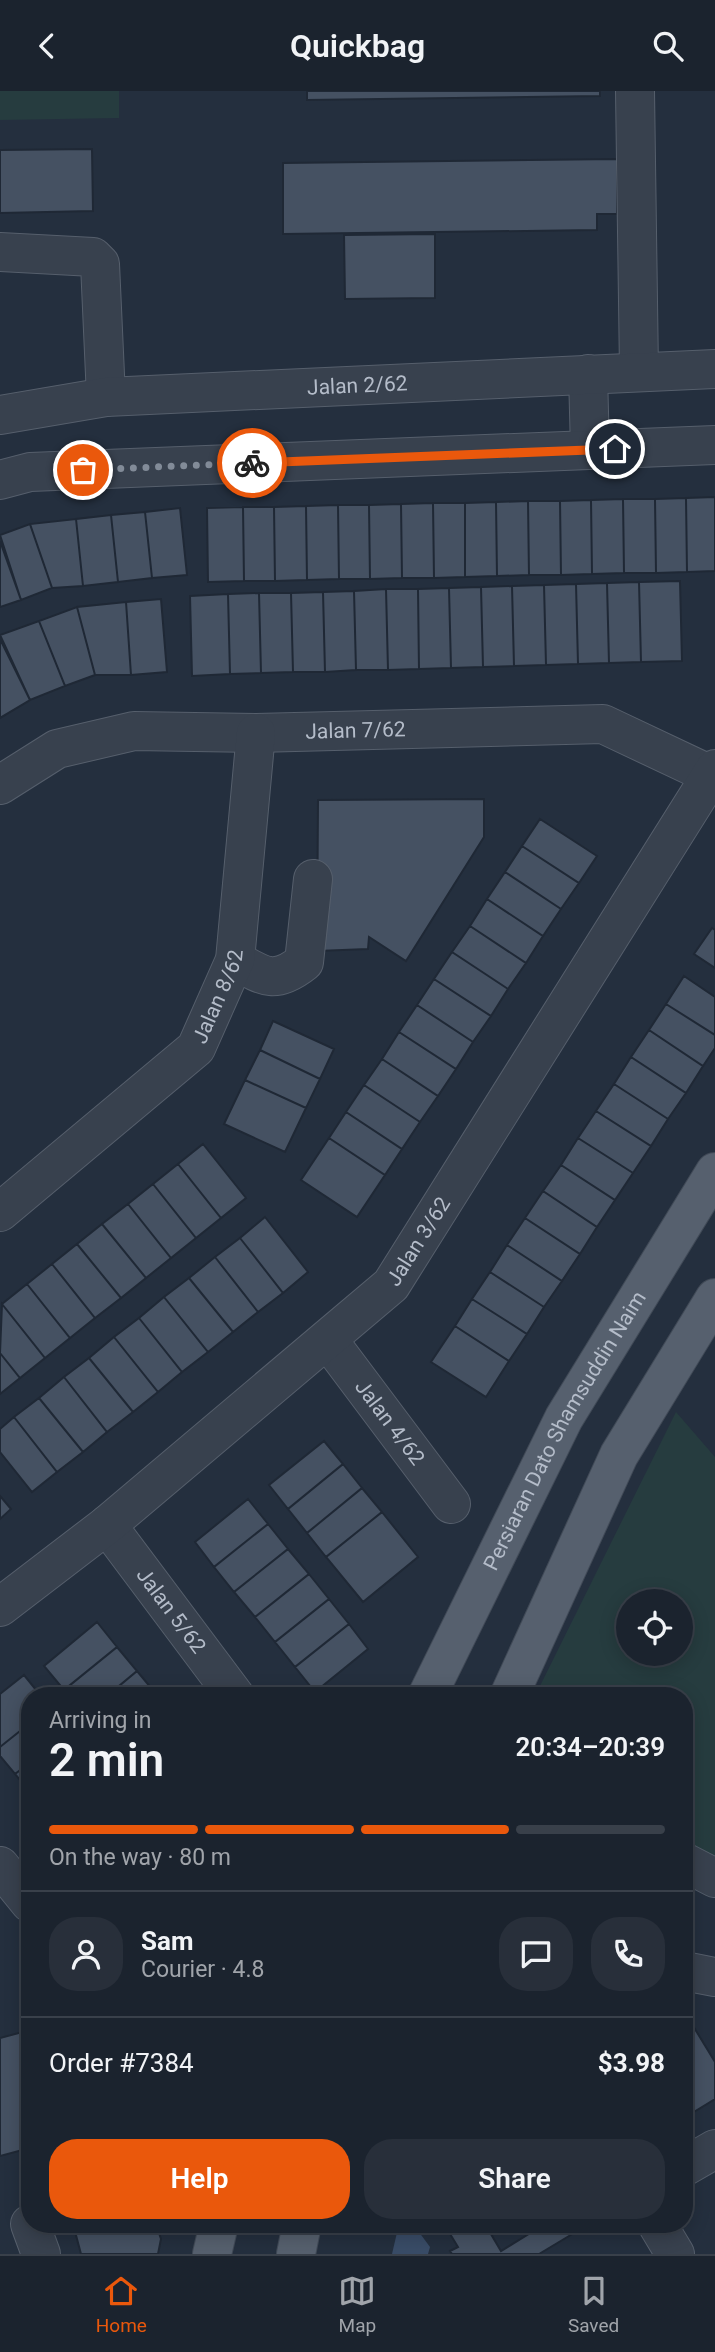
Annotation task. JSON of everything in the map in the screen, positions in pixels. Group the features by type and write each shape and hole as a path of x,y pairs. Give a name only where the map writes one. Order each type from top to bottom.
{"main road":[{"name":"Persiaran Dato Shamsuddin Naim","path":"431,1687 564,1418 715,1172"},
{"path":"513,1687 619,1455 715,1297"},
{"path":"212,2254 217,2233"},
{"path":"296,2254 300,2233"}],"street":[{"path":"635,91 639,371"},
{"path":"0,253 93,257 100,264 106,397"},
{"name":"Jalan 2/62","path":"0,415 106,397 715,369"},
{"path":"588,373 590,450"},
{"path":"0,479 30,472 715,445"},
{"name":"Jalan 7/62","path":"0,785 57,749 134,731 256,733 603,724 713,772"},
{"name":"Jalan 8/62","path":"0,1212 196,1048 234,960 256,733"},
{"name":"Jalan 3/62","path":"0,1607 107,1525 391,1285 713,772"},
{"path":"234,960 272,978 287,975 304,963 313,879"},
{"name":"Jalan 4/62","path":"328,1340 451,1504"},
{"name":"Jalan 5/62","path":"107,1525 228,1687"},
{"path":"0,1866 21,1892"},
{"path":"693,1867 715,1878"},
{"path":"693,1973 715,1977"},
{"path":"693,2162 715,2149"},
{"path":"33,2233 41,2254"},
{"path":"662,2233 675,2254"}],"green space":[{"path":"0,91 119,91 119,118 0,120"},
{"path":"676,1412 715,1457 715,1857 693,1845 693,1687 539,1687"}],"water":[{"path":"397,2233 420,2233 430,2247 428,2254 392,2254"}],"building":[{"path":"307,91 600,91 600,96 307,100"},
{"path":"92,149 93,211 0,213 0,150"},
{"path":"617,159 617,214 597,214 597,230 283,234 283,163"},
{"path":"435,234 435,298 345,299 344,235"},
{"path":"715,497 715,571 687,572 686,498"},
{"path":"686,498 687,572 656,573 655,499"},
{"path":"623,499 655,499 656,573 624,573"},
{"path":"623,499 624,573 592,574 591,500"},
{"path":"591,500 592,574 561,575 560,501"},
{"path":"528,501 560,501 561,575 529,575"},
{"path":"528,501 529,575 497,576 496,502"},
{"path":"496,502 497,576 465,577 465,503"},
{"path":"433,503 465,503 465,577 434,578"},
{"path":"433,503 434,578 402,578 401,504"},
{"path":"401,504 402,578 370,579 369,505"},
{"path":"338,505 369,505 370,579 339,579"},
{"path":"338,505 339,579 307,580 306,506"},
{"path":"306,506 307,580 275,581 274,507"},
{"path":"243,507 244,581 208,582 207,508"},
{"path":"243,507 274,507 275,581 244,581"},
{"path":"180,508 187,575 152,578 145,512"},
{"path":"145,512 152,578 118,582 111,515"},
{"path":"111,515 118,582 83,586 76,519"},
{"path":"76,519 83,586 52,588 30,524"},
{"path":"30,524 52,588 21,600 0,535"},
{"path":"0,541 21,600 0,607"},
{"path":"680,581 682,661 641,662 639,582"},
{"path":"639,582 641,662 609,663 607,583"},
{"path":"607,583 609,663 578,664 576,584"},
{"path":"576,584 578,664 546,665 544,585"},
{"path":"544,585 546,665 514,666 512,586"},
{"path":"512,586 514,666 483,667 481,587"},
{"path":"481,587 483,667 451,668 449,588"},
{"path":"449,588 451,668 419,669 418,589"},
{"path":"386,589 418,589 419,669 388,670"},
{"path":"386,589 388,670 356,670 354,591"},
{"path":"354,591 356,670 325,672 323,592"},
{"path":"323,592 325,672 293,672 291,593"},
{"path":"259,593 291,593 293,672 261,673"},
{"path":"259,593 261,673 230,674 228,594"},
{"path":"228,594 230,674 192,676 190,596"},
{"path":"161,599 167,672 131,675 126,602"},
{"path":"126,602 131,675 95,675 77,607"},
{"path":"77,607 95,675 65,686 39,621"},
{"path":"39,621 65,686 30,700 0,635"},
{"path":"0,639 30,700 0,718"},
{"path":"484,799 484,837 406,961 369,937 368,949 317,951 318,800"},
{"path":"540,819 597,856 579,883 522,846"},
{"path":"522,846 579,883 561,909 505,872"},
{"path":"505,872 561,909 543,936 487,899"},
{"path":"487,899 543,936 526,963 470,926"},
{"path":"470,926 526,963 508,989 452,952"},
{"path":"712,928 715,930 715,968 694,954"},
{"path":"452,952 508,989 491,1016 434,979"},
{"path":"684,976 715,997 715,1035 666,1004"},
{"path":"434,979 491,1016 473,1042 417,1005"},
{"path":"666,1004 715,1035 715,1048 703,1066 649,1030"},
{"path":"417,1005 473,1042 456,1069 399,1032"},
{"path":"273,1021 334,1049 320,1079 260,1050"},
{"path":"649,1030 703,1066 686,1093 631,1057"},
{"path":"399,1032 456,1069 438,1096 382,1059"},
{"path":"260,1050 320,1079 306,1108 245,1080"},
{"path":"631,1057 686,1093 668,1119 614,1084"},
{"path":"382,1059 438,1096 420,1122 364,1085"},
{"path":"245,1080 306,1108 285,1152 224,1124"},
{"path":"614,1084 668,1119 651,1146 596,1111"},
{"path":"364,1085 420,1122 402,1149 346,1112"},
{"path":"596,1111 651,1146 633,1173 578,1138"},
{"path":"346,1112 402,1149 385,1175 329,1138"},
{"path":"329,1138 385,1175 357,1217 301,1180"},
{"path":"578,1138 633,1173 615,1200 561,1165"},
{"path":"203,1144 246,1198 221,1218 178,1164"},
{"path":"178,1164 221,1218 196,1238 153,1184"},
{"path":"561,1165 615,1200 597,1227 543,1191"},
{"path":"153,1184 196,1238 171,1258 128,1204"},
{"path":"543,1191 597,1227 580,1254 525,1218"},
{"path":"128,1204 171,1258 146,1278 102,1224"},
{"path":"265,1217 308,1272 283,1293 240,1238"},
{"path":"525,1218 580,1254 562,1281 507,1245"},
{"path":"102,1224 146,1278 121,1298 77,1244"},
{"path":"240,1238 283,1293 258,1312 215,1257"},
{"path":"77,1244 121,1298 95,1318 52,1264"},
{"path":"507,1245 562,1281 544,1307 490,1272"},
{"path":"215,1257 258,1312 233,1332 189,1278"},
{"path":"52,1264 95,1318 70,1338 27,1284"},
{"path":"490,1272 544,1307 527,1334 472,1299"},
{"path":"189,1278 233,1332 208,1352 164,1297"},
{"path":"27,1284 70,1338 45,1358 2,1304"},
{"path":"164,1297 208,1352 182,1372 139,1318"},
{"path":"472,1299 527,1334 509,1361 455,1326"},
{"path":"2,1304 45,1358 20,1378 0,1353"},
{"path":"139,1318 182,1372 158,1392 114,1337"},
{"path":"455,1326 509,1361 486,1397 431,1362"},
{"path":"114,1337 158,1392 133,1412 89,1358"},
{"path":"0,1353 20,1378 0,1394"},
{"path":"89,1358 133,1412 107,1432 64,1377"},
{"path":"64,1377 107,1432 83,1452 39,1398"},
{"path":"39,1398 83,1452 57,1472 14,1417"},
{"path":"14,1417 57,1472 32,1492 0,1452 0,1429"},
{"path":"324,1441 343,1464 288,1509 269,1485"},
{"path":"343,1464 362,1488 307,1533 288,1509"},
{"path":"362,1488 382,1512 326,1557 307,1533"},
{"path":"0,1496 11,1509 0,1519"},
{"path":"248,1499 268,1524 214,1567 195,1542"},
{"path":"382,1512 418,1557 363,1602 326,1557"},
{"path":"268,1524 288,1549 234,1592 214,1567"},
{"path":"288,1549 309,1574 255,1617 234,1592"},
{"path":"309,1574 329,1599 275,1642 255,1617"},
{"path":"329,1599 349,1624 295,1667 275,1642"},
{"path":"97,1622 117,1647 68,1687 62,1687 44,1666"},
{"path":"349,1624 368,1649 321,1687 311,1687 295,1667"},
{"path":"117,1647 137,1671 118,1687 68,1687"},
{"path":"137,1671 150,1687 118,1687"},
{"path":"24,1675 34,1687 21,1687 21,1730 0,1747 0,1694"},
{"path":"21,1730 21,1770 15,1774 0,1756 0,1747"},
{"path":"21,1770 21,1781 15,1774"},
{"path":"693,2026 715,2062 715,2099 693,2112"},
{"path":"21,2032 21,2150 0,2156 0,2038"},
{"path":"75,2233 159,2233 161,2239 158,2254 81,2254"},
{"path":"449,2233 490,2233 501,2251 530,2233 574,2233 539,2254 452,2254 450,2251 458,2247"}],"way so far":[{"path":"83,470 252,463"}],"route":[{"path":"252,463 615,449"}]}
